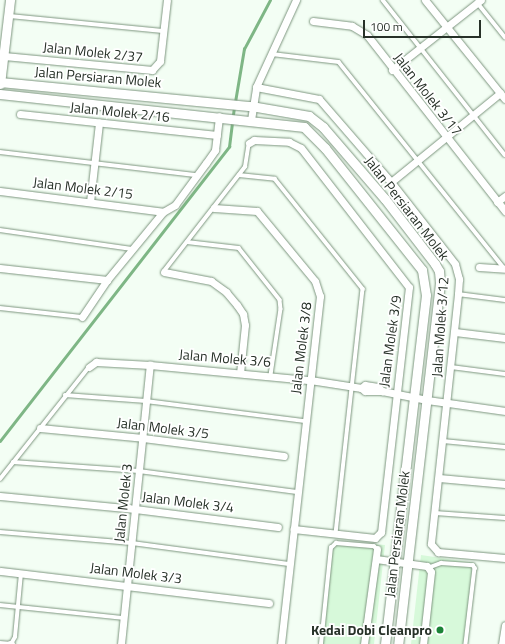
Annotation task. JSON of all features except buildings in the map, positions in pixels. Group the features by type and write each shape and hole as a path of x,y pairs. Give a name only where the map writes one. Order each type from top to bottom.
{"main road":[{"path":"0,83 10,0"},
{"name":"Jalan Persiaran Molek","path":"0,83 247,105 302,114 315,119 384,199 439,271 440,283 398,644"},
{"name":"Jalan Persiaran Molek","path":"0,94 292,124 307,129 422,270 426,295 385,644"}],"street":[{"name":"Jalan Molek 2/37","path":"4,56 152,70 160,61 167,0"},
{"path":"247,119 247,105 296,0"},
{"path":"391,182 473,114 503,96 425,0"},
{"path":"392,70 478,1"},
{"name":"Jalan Molek 3/17","path":"313,21 360,29 445,138 505,211"},
{"name":"Jalan Molek 3/12","path":"256,87 319,99 391,182 455,264 459,279 455,332 431,544 438,552 505,558"},
{"name":"Jalan Molek 2/16","path":"20,114 217,134"},
{"path":"82,317 107,280 163,212 174,205 215,150 221,116"},
{"path":"90,202 99,123"},
{"name":"Jalan Molek 3/9","path":"249,143 254,140 289,142 301,148 407,280 410,287 396,394 381,532 375,538 336,534"},
{"name":"Jalan Molek 2/15","path":"0,191 163,212"},
{"path":"497,202 505,196"},
{"name":"Jalan Molek 3/8","path":"214,208 257,211 315,281 320,296 281,644"},
{"path":"479,267 505,269"},
{"path":"0,268 107,280"},
{"path":"164,272 211,282 226,292 237,305 243,314 244,325 240,373"},
{"path":"455,332 505,338"},
{"name":"Jalan Molek 3/6","path":"89,367 96,362 271,375 361,388 365,385 382,391 427,400 505,411"},
{"name":"Jalan Molek 3","path":"121,644 150,365"},
{"name":"Jalan Molek 3/5","path":"40,428 143,438 284,456"},
{"path":"439,478 505,484"},
{"name":"Jalan Molek 3/4","path":"0,496 135,509 278,527"},
{"path":"293,529 336,534"},
{"path":"364,644 377,549"},
{"path":"376,559 422,564 428,568 430,572 423,644"},
{"name":"Jalan Molek 3/3","path":"0,572 127,585 269,603"},
{"path":"502,644 505,625"}],"lane":[{"path":"383,0 505,155"},
{"path":"478,1 505,37"},
{"path":"8,15 163,31"},
{"path":"272,54 340,62 505,269"},
{"path":"164,272 245,167 249,143"},
{"path":"0,152 196,175"},
{"path":"239,175 275,179 361,286 353,387 336,534"},
{"path":"0,230 133,249"},
{"path":"187,242 239,248 280,300 281,309 271,375"},
{"path":"458,294 505,300"},
{"path":"0,308 82,317"},
{"path":"0,479 65,395 89,367"},
{"path":"451,368 505,374"},
{"path":"65,395 146,401 306,422"},
{"path":"443,441 505,447"},
{"path":"13,462 139,471 297,492"},
{"path":"435,513 505,518"},
{"path":"0,532 132,543 289,564"},
{"path":"321,644 331,548 336,543 374,546 377,549"},
{"path":"428,568 442,562 465,564 475,568 466,644"},
{"path":"0,643 11,644 15,638 21,574"},
{"path":"0,605 124,618"}],"shaded area":[{"path":"333,541 385,545 374,644 320,644"},
{"path":"421,555 475,563 468,644 411,644"}],"waterway":[{"path":"235,102 244,49 270,0"},
{"path":"0,441 229,147 234,107"}],"place":[{"name":"Kedai Dobi Cleanpro","path":"440,630"}]}
